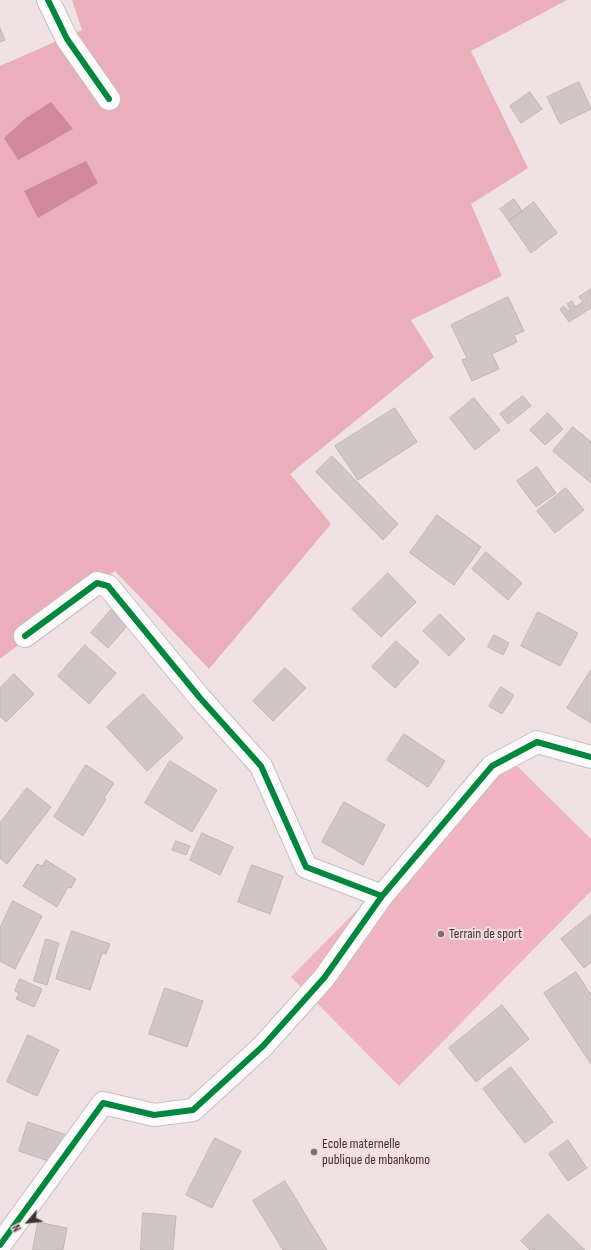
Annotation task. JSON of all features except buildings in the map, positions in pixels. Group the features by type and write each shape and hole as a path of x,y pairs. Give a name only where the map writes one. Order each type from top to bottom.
{"street":[{"path":"48,0 68,39 109,99"},
{"path":"25,636 97,583 108,586 200,698 261,766 306,867 382,896"},
{"path":"0,1245 103,1103 154,1115 193,1110 263,1046 324,978 382,896 492,766 537,742 591,758"}],"shaded area":[{"path":"72,0 567,0 471,51 528,168 471,204 502,276 411,320 434,357 290,474 331,524 209,669 115,571 0,659 0,66 82,30","holes":["73,129 51,141 4,138"]},
{"path":"51,102 73,129 18,160 4,138 26,118"},
{"path":"86,161 98,183 38,218 24,191"},
{"name":"Terrain de sport","path":"508,757 591,839 591,891 399,1086 291,977"}],"cycle path":[{"path":"48,0 67,39 109,99"},
{"path":"25,636 97,583 108,586 200,698 261,766 306,867 382,896"},
{"path":"0,1245 103,1103 154,1115 193,1110 263,1046 324,978 382,896 492,766 537,742 591,757"}],"place":[{"name":"Terrain de sport","path":"441,934"},
{"name":"Ecole maternelle publique de mbankomo","path":"314,1152"}]}
